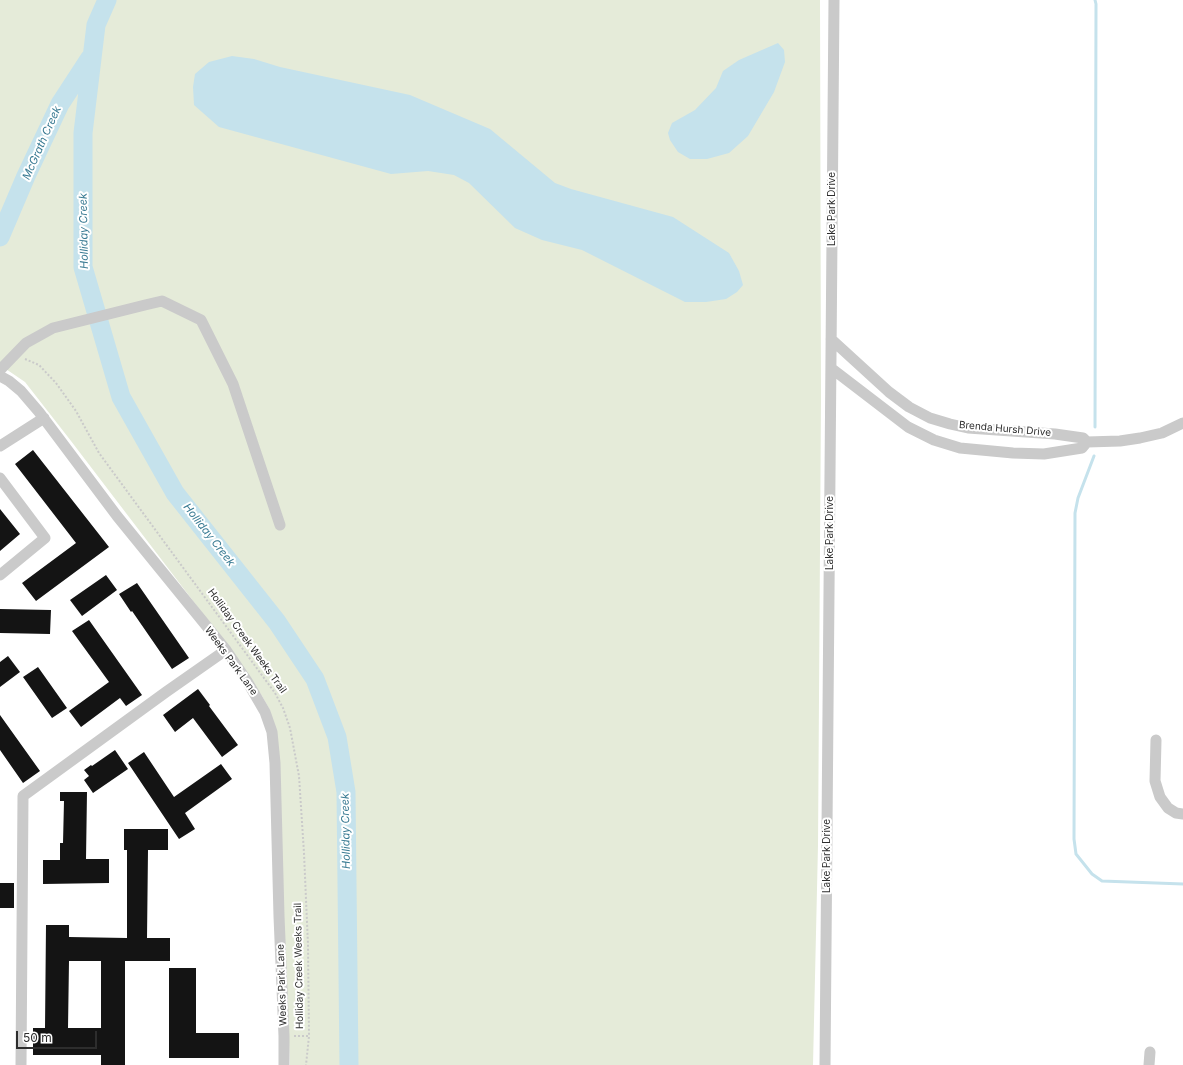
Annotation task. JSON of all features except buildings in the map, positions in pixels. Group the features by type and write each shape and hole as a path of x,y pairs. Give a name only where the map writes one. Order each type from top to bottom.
{"street":[{"name":"Lake Park Drive","path":"825,1065 834,0"},
{"path":"0,370 26,343 53,328 145,305 162,301 201,320 233,384 280,525"},
{"name":"Brenda Hursh Drive","path":"831,339 889,392 909,407 930,418 950,424 968,428 1055,434 1083,438 1087,442 1120,441 1140,438 1162,433 1183,423"},
{"name":"Brenda Hursh Drive","path":"831,368 908,427 934,440 960,448 1013,453 1044,454 1082,448 1087,442"},
{"name":"Weeks Park Lane","path":"0,376 21,391 44,418 117,516 226,650 247,681 265,712 272,732 275,763 284,1065"},
{"path":"0,446 44,418"},
{"path":"0,478 45,538 0,576"},
{"path":"21,1065 23,796 226,650"},
{"path":"1156,740 1155,781 1160,797 1168,808 1176,813 1183,814"},
{"path":"1149,1065 1150,1052"}],"path":[{"name":"Holliday Creek Weeks Trail","path":"14,354 39,365 56,383 76,410 99,453 276,693 283,708 290,728 299,776 305,860 309,1036 306,1065"},
{"path":"284,1036 309,1036"}],"green space":[{"path":"0,0 820,0 821,399 818,845 813,1065 290,1065 284,928 270,710 229,648 25,382 0,365"}],"water":[{"path":"778,43 784,50 785,62 774,92 748,136 729,153 707,159 690,159 678,152 670,140 668,133 672,123 695,110 716,88 723,71 739,60"},
{"path":"232,56 254,59 280,67 410,95 490,129 555,183 571,189 673,217 729,253 739,271 743,285 737,292 726,299 706,302 685,302 582,250 542,240 515,228 469,183 454,175 428,171 391,174 219,127 194,105 193,87 195,74 209,62"}],"waterway":[{"name":"Holliday Creek","path":"107,0 96,25 83,133 83,267 121,397 175,493 277,622 315,679 337,737 346,792 349,1065"},
{"path":"1095,0 1095,427"},
{"name":"McGrath Creek","path":"0,237 26,176 60,104 90,58"},
{"path":"1094,456 1078,498 1075,513 1074,839 1076,854 1092,874 1102,881 1183,884"}]}
